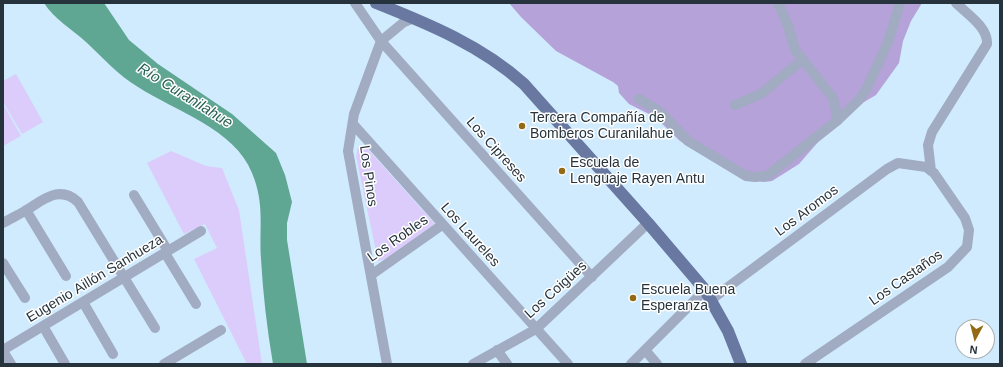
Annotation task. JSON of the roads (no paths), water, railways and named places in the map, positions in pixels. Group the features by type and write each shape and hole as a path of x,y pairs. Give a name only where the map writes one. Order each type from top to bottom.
{"main road":[{"path":"376,3 414,18 475,48 514,76 533,94 648,222 708,294 728,331 741,364"}],"street":[{"path":"355,3 381,41 404,22 414,18"},
{"path":"778,3 788,26 795,50 833,98 838,120"},
{"path":"639,99 659,111 688,141 746,176 767,176 838,120 859,100 866,90 888,42 900,3"},
{"name":"Los Castaños","path":"805,364 948,267 966,247 969,230 965,218 928,169 928,145 932,132 987,44 987,37 984,30 956,3"},
{"name":"Los Pinos","path":"381,41 354,114 348,151 387,364"},
{"name":"Los Cipreses","path":"381,41 592,277"},
{"path":"735,105 761,94 802,60"},
{"name":"Los Laureles","path":"353,124 568,364"},
{"name":"Los Aromos","path":"631,364 708,294 887,169 898,163 928,169"},
{"path":"3,223 42,199 50,196 66,196 78,202 155,328"},
{"path":"134,196 196,304"},
{"path":"26,210 66,276"},
{"name":"Los Coigües","path":"473,364 536,329 648,222"},
{"name":"Los Robles","path":"371,275 442,225"},
{"name":"Eugenio Aillón Sanhueza","path":"3,351 201,231"},
{"path":"3,263 24,298"},
{"path":"83,302 113,354"},
{"path":"43,326 66,364"},
{"path":"166,363 221,330"},
{"path":"497,350 507,364"},
{"path":"645,350 658,364"},
{"path":"3,351 11,364"}],"water":[{"name":"Río Curanilahue","path":"44,3 104,3 129,40 158,64 232,114 276,153 285,175 292,202 287,223 287,240 307,364 273,364 263,285 259,195 252,173 244,158 232,144 202,122 153,96 124,77 86,42 58,19"}],"place":[{"name":"Tercera Compañía de Bomberos Curanilahue","path":"522,126"},
{"name":"Escuela de Lenguaje Rayen Antu","path":"562,171"},
{"name":"Escuela Buena Esperanza","path":"633,298"}]}
